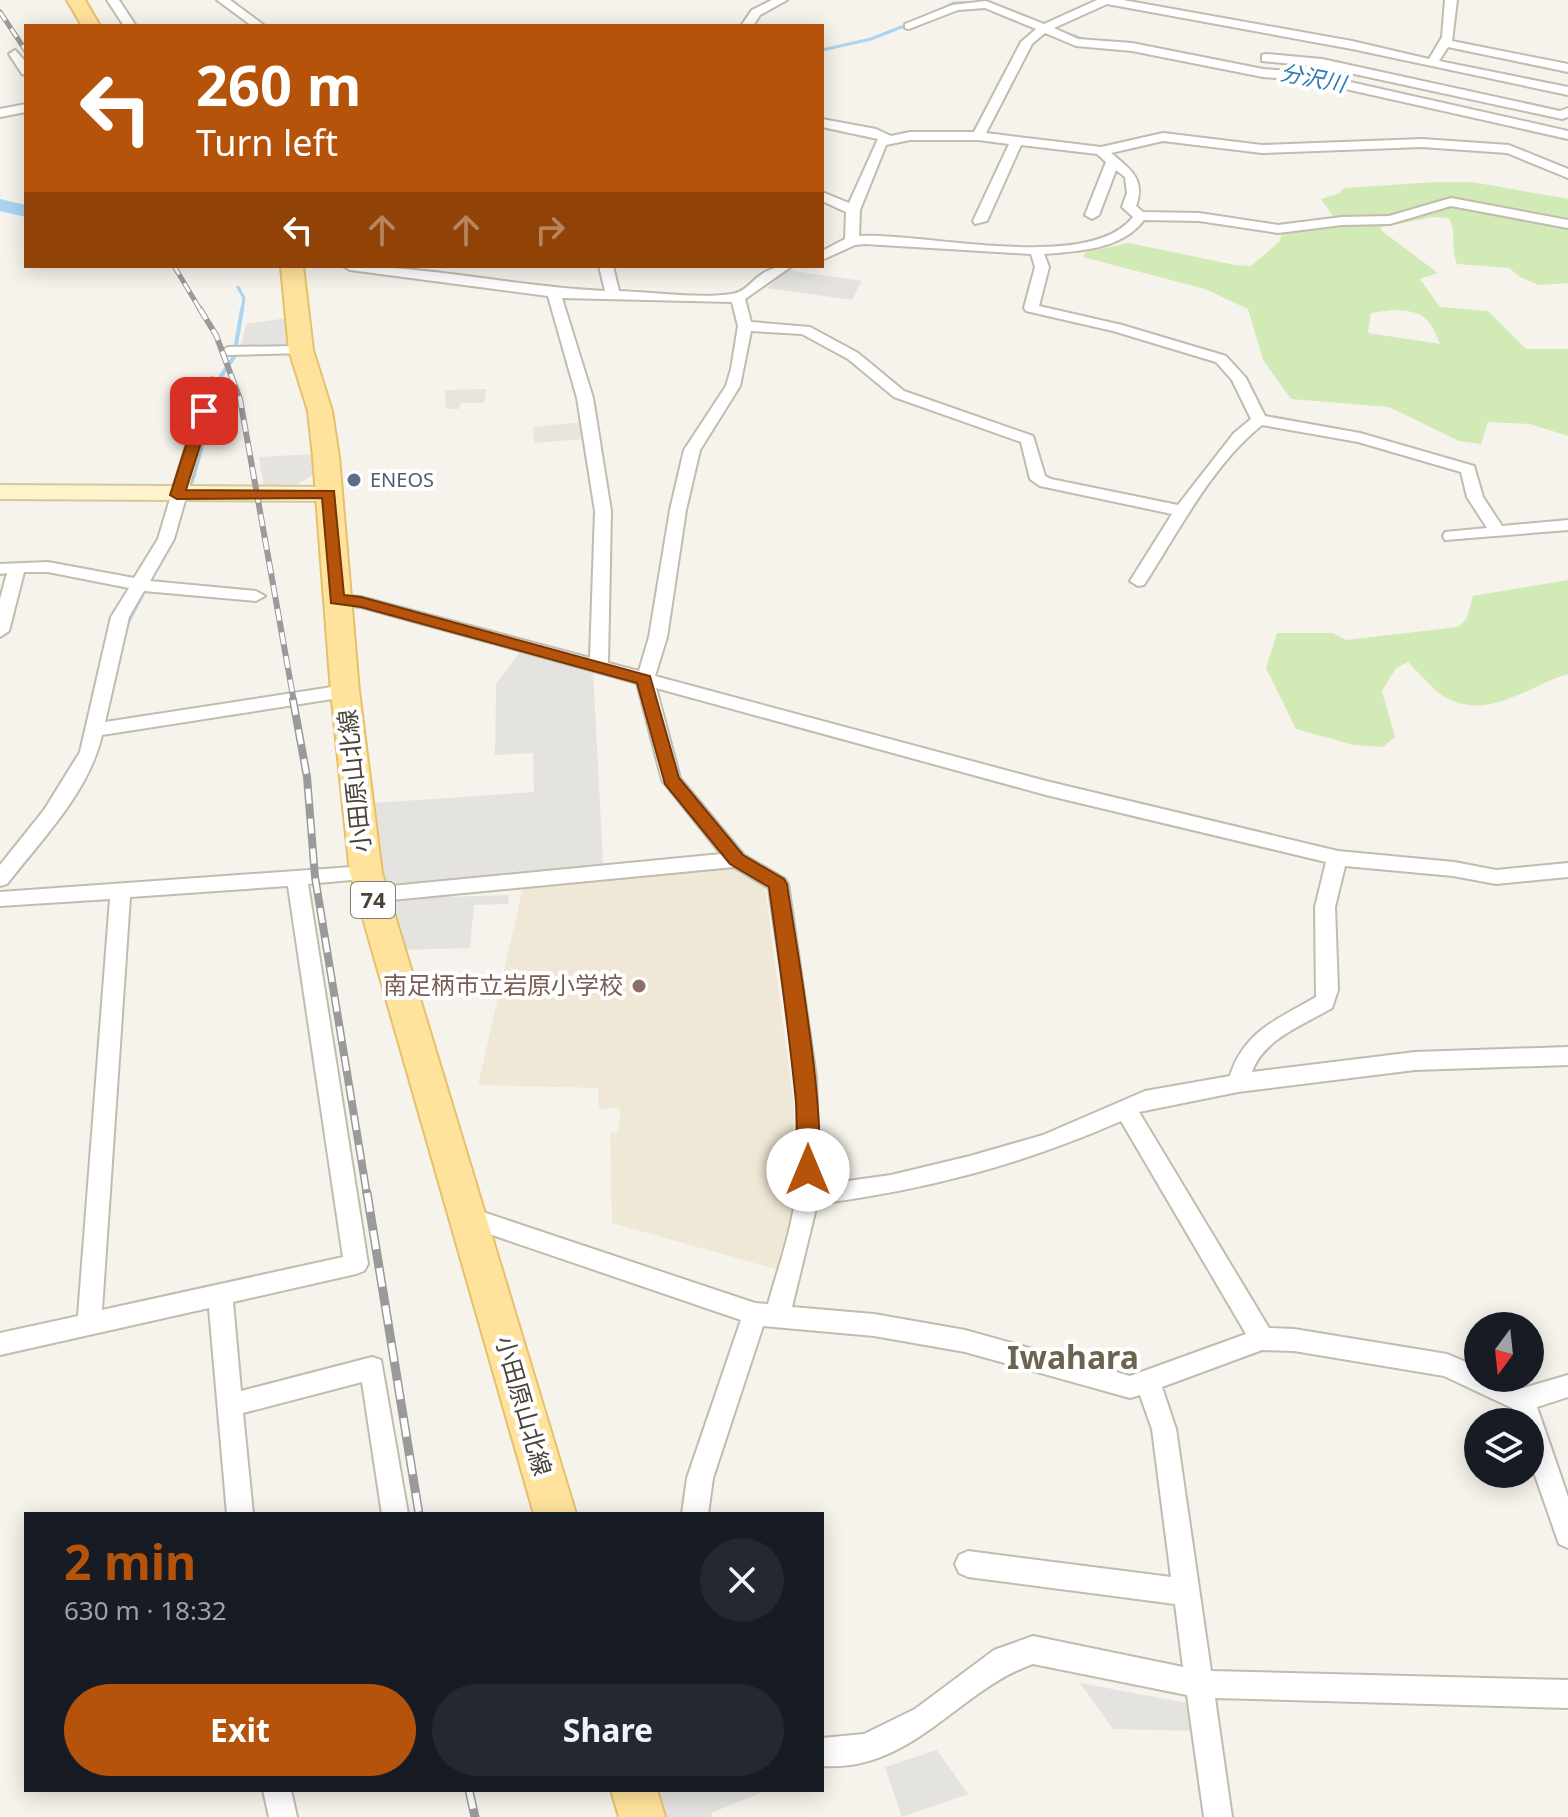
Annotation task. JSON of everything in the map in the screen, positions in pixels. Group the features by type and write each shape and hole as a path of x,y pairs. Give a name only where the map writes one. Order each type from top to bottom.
{"main road":[{"path":"76,0 90,24"},
{"name":"小田原山北線","path":"292,268 301,350 320,411 345,691 368,884 554,1512"},
{"path":"0,492 329,494"},
{"path":"635,1792 642,1817"}],"street":[{"path":"113,0 129,24"},
{"path":"223,0 256,24"},
{"path":"748,24 758,11 781,0"},
{"path":"978,136 1027,42 1043,29 1106,0 1352,45 1568,91"},
{"path":"1432,63 1445,43 1451,0"},
{"path":"909,26 956,7 978,4 1019,16 1076,42 1132,47 1263,73 1310,77 1568,135"},
{"path":"1445,43 1568,68"},
{"path":"15,54 24,68"},
{"path":"1266,58 1322,63 1562,115 1568,112"},
{"path":"0,113 24,108"},
{"path":"824,123 876,133 887,139"},
{"path":"852,241 853,210 881,142 910,136 978,136 1101,151 1163,137 1262,149 1365,143 1435,144 1509,149 1568,174"},
{"path":"980,221 1017,140"},
{"path":"1101,151 1131,176 1134,193 1129,207 1140,216 1199,217 1278,229 1342,221 1390,220 1451,202 1568,224"},
{"path":"1092,215 1113,160"},
{"path":"824,197 853,210"},
{"path":"824,255 852,241 1036,250 1083,246 1125,234 1140,216"},
{"path":"1036,250 1042,267 1031,308 1117,328 1221,359 1239,378 1259,420"},
{"path":"365,268 554,293 738,298 781,268"},
{"path":"606,268 613,297"},
{"path":"554,293 585,398 603,511 599,667"},
{"path":"695,1512 704,1464 766,1315 806,1196 809,1144 801,1054 778,884 737,860 671,780 645,680 658,637 678,510 692,450 733,386 745,326 738,298"},
{"path":"745,326 805,330 853,356 899,394 1028,439 1038,479 1046,483 1182,511"},
{"path":"228,351 301,350"},
{"path":"0,898 89,752 120,617 166,539 212,382"},
{"path":"1138,581 1182,511 1239,436 1259,420 1360,438 1468,469 1475,497 1498,532"},
{"path":"1451,536 1568,525"},
{"path":"0,631 9,568 48,567 140,585 256,596"},
{"path":"337,600 361,602 1046,788 1338,858 1454,869 1468,875 1513,876 1568,870"},
{"path":"93,730 345,691"},
{"path":"1238,1083 1246,1058 1269,1034 1325,1002 1328,990 1323,898 1326,882 1338,858"},
{"path":"0,898 297,878 368,884 737,860"},
{"path":"0,1344 356,1264 297,878"},
{"path":"89,1322 121,890"},
{"path":"806,1196 891,1185 970,1166 1048,1143 1145,1100 1238,1083 1415,1061 1568,1056"},
{"path":"1125,1108 1262,1339"},
{"path":"468,1217 766,1315 874,1325 965,1341 1130,1387 1262,1339 1321,1344 1447,1365 1522,1400 1568,1386"},
{"path":"220,1293 240,1512"},
{"path":"231,1405 372,1368 395,1512"},
{"path":"1148,1381 1164,1429 1218,1817"},
{"path":"1522,1400 1568,1535"},
{"path":"968,1564 1187,1592"},
{"path":"824,1752 867,1748 925,1719 1004,1660 1033,1650 1200,1684 1568,1694"},
{"path":"277,1792 283,1817"}],"shaded area":[{"path":"786,270 862,281 852,300 767,288"},
{"path":"287,318 292,346 240,350 246,324"},
{"path":"486,389 484,403 460,403 459,409 446,409 445,390"},
{"path":"582,422 585,439 534,443 533,427"},
{"path":"313,454 316,473 292,488 264,487 259,457"},
{"path":"523,648 593,669 604,881 367,897 374,803 534,792 533,753 495,755 496,684"},
{"name":"南足柄市立岩原小学校","path":"730,867 761,882 765,888 794,1106 791,1215 776,1269 612,1223 610,1133 619,1131 620,1108 599,1109 598,1088 478,1085 523,887"},
{"path":"509,895 508,904 474,905 470,948 399,950 383,899"},
{"path":"1080,1683 1197,1705 1199,1731 1113,1729"},
{"path":"937,1750 968,1794 902,1817 885,1767"},
{"path":"652,1792 763,1792 711,1813 712,1817 660,1817"}],"green space":[{"path":"1472,182 1568,199 1568,283 1539,285 1520,277 1509,268 1457,264 1449,218 1434,217 1381,227 1382,231 1438,273 1420,279 1440,307 1488,311 1526,349 1568,349 1568,436 1530,424 1488,422 1481,444 1459,441 1389,407 1291,399 1263,360 1248,309 1205,289 1083,257 1086,252 1129,243 1251,266 1279,242 1282,234 1335,219 1321,199 1340,193 1344,188","holes":["1403,311 1424,317 1440,344 1368,333 1371,313"]},
{"path":"1568,580 1568,674 1504,700 1472,705 1456,702 1439,693 1408,662 1396,668 1382,691 1395,737 1383,747 1354,745 1296,729 1266,668 1277,633 1333,633 1346,640 1458,627 1467,618 1473,596"}],"waterway":[{"name":"分沢川","path":"936,12 954,3 980,3"},
{"name":"分沢川","path":"994,5 1045,25"},
{"name":"分沢川","path":"824,50 871,39 909,24"},
{"name":"分沢川","path":"1060,31 1088,41"},
{"name":"分沢川","path":"0,205 24,211"},
{"path":"238,287 244,298 242,311"},
{"path":"167,551 194,475 221,376 234,357 242,309"},
{"path":"127,624 146,587"}],"railway":[{"path":"0,12 24,48"},
{"path":"175,268 201,311"},
{"path":"200,309 216,335 240,399 294,702"},
{"path":"293,700 307,777 315,877 367,1195"},
{"path":"367,1193 419,1512"},
{"path":"469,1792 475,1817"}],"place":[{"name":"ENEOS","path":"354,480"},
{"name":"南足柄市立岩原小学校","path":"639,986"}],"district":[{"name":"Iwahara","path":"1073,1358"}],"route":[{"path":"204,411 177,495 329,494 337,600 361,602 645,680 671,780 737,860 768,875 778,884 800,1039 809,1144 808,1170"}]}
